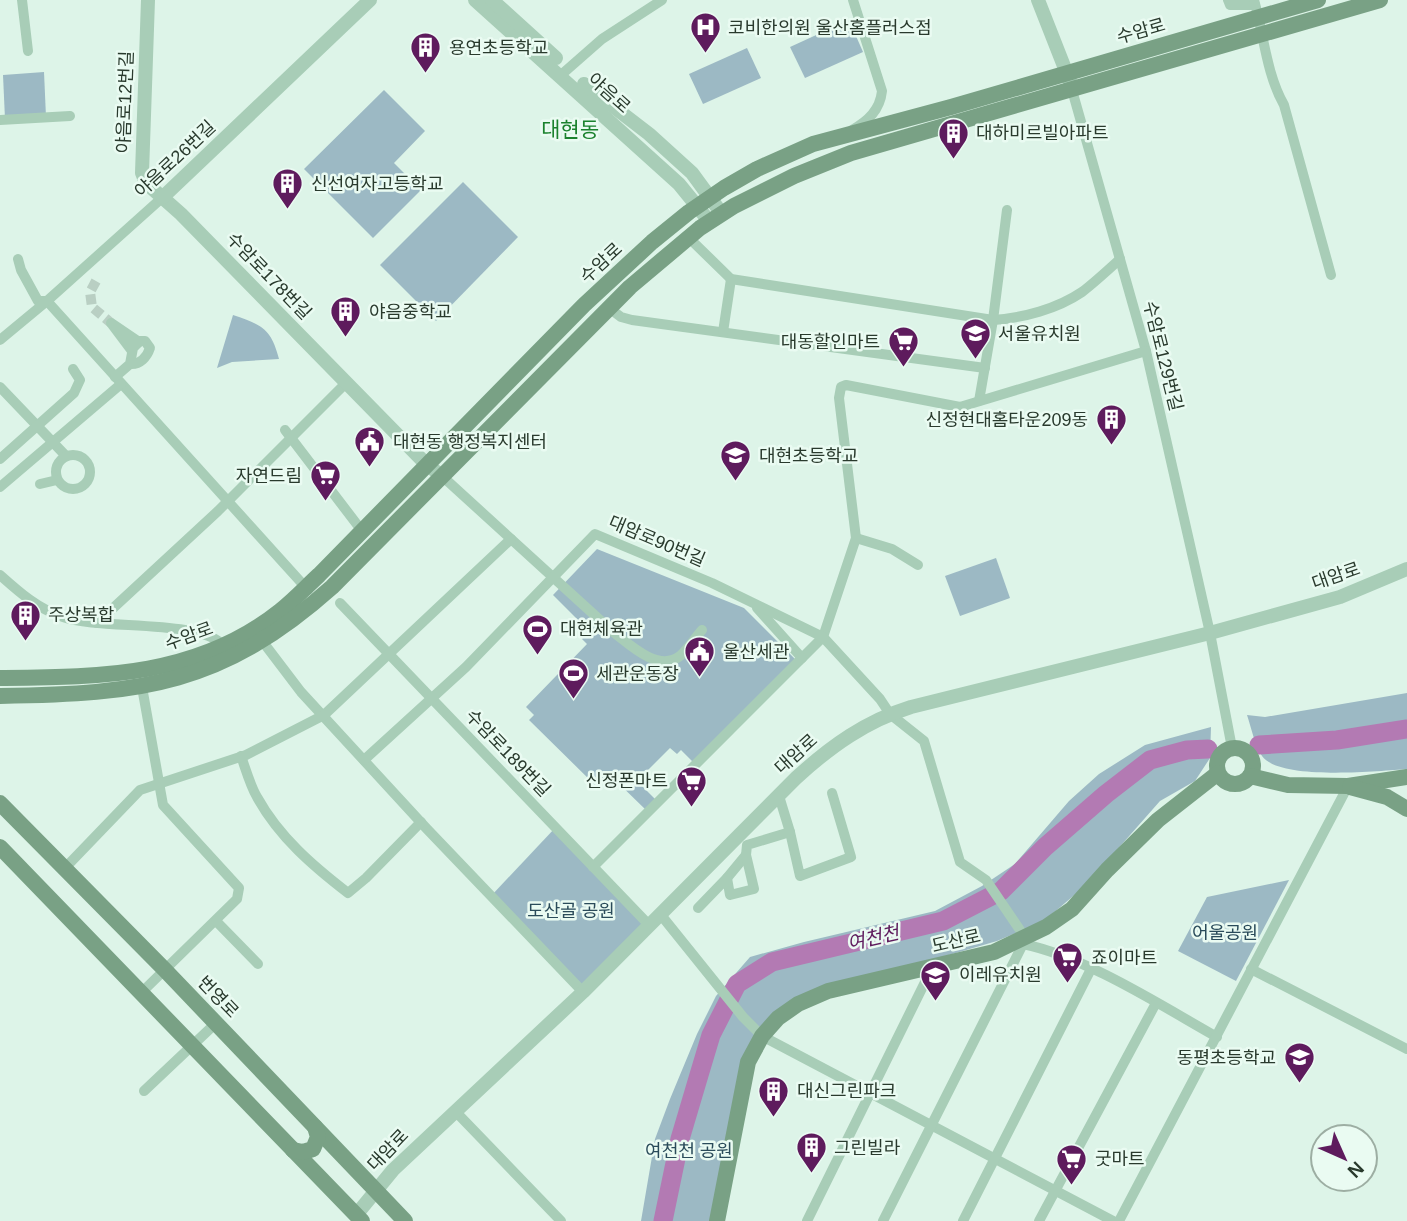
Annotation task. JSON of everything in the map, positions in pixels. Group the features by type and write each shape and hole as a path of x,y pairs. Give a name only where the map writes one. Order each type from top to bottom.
{"main road":[{"name":"수암로","path":"0,678 124,674 176,663 223,645 281,611 593,297 652,242 704,201 791,153 836,137 1068,73 1256,7 1318,0"},
{"name":"수암로","path":"0,696 74,695 142,687 211,668 263,642 332,587 609,308 688,237 715,218 794,176 851,153 1380,0"},
{"path":"1231,741 1247,752 1253,765 1250,776 1239,783 1230,783 1218,773 1219,758 1231,741"},
{"name":"도산로","path":"717,1221 746,1071 762,1036 778,1018 798,1004 828,991 994,952 1023,940 1072,909 1158,820 1218,773"},
{"path":"1250,776 1288,785 1348,786 1407,777"},
{"path":"1385,780 1407,796"},
{"path":"1348,786 1387,797 1407,808"},
{"name":"번영로","path":"0,801 405,1221"},
{"path":"0,847 192,1044 356,1219"},
{"path":"242,1097 240,1086 244,1076 255,1071 265,1075"},
{"path":"293,1150 303,1152 313,1149 318,1137 315,1127"}],"street":[{"path":"22,0 28,51"},
{"name":"야음로12번길","path":"148,0 142,173 146,183 163,197"},
{"name":"야음로26번길","path":"0,340 163,197 370,0"},
{"name":"야음로","path":"475,0 563,72 649,134 692,173 715,218"},
{"name":"야음로","path":"492,0 563,72"},
{"path":"563,72 602,39 662,0"},
{"path":"836,137 857,127 872,115 883,92 853,0"},
{"path":"1038,0 1068,73 1072,90"},
{"path":"1228,0 1230,5 1256,7 1261,34 1331,275"},
{"name":"수암로129번길","path":"1072,90 1146,351 1210,633 1231,741"},
{"path":"0,120 70,116"},
{"name":"수암로178번길","path":"163,197 426,464 442,476"},
{"path":"979,401 993,320 1007,210"},
{"path":"688,237 731,279 993,320 1018,317 1062,302 1082,292 1120,259"},
{"path":"18,259 21,271 38,301 47,301 305,588 317,592 332,587"},
{"path":"723,332 731,279"},
{"path":"609,308 621,317 632,320 985,368"},
{"path":"0,487 118,381 130,364 136,346 143,340 148,343 150,348 142,361 130,364"},
{"path":"593,867 823,637 856,538 839,398 841,387 846,385 960,407 1146,351"},
{"path":"0,459 79,386 80,380 73,369"},
{"path":"97,623 229,501 289,434 346,383"},
{"path":"0,387 66,456"},
{"path":"289,434 362,531"},
{"path":"77,455 87,461 89,478 77,489 65,488 57,480 57,463 66,456 77,455"},
{"path":"442,476 612,631 640,653 661,662 679,657 702,630"},
{"path":"40,484 57,480"},
{"name":"대암로90번길","path":"364,760 466,667 595,534 712,583 823,637 880,699 890,714 924,741 960,862 986,880 1023,940"},
{"path":"856,538 892,548 918,565"},
{"path":"65,868 140,790 241,756 324,715 511,539"},
{"name":"대암로","path":"356,1219 376,1190 455,1111 583,992 779,796 828,750 857,729 890,714 1210,633 1340,597 1407,569"},
{"path":"0,575 47,611 77,621 196,632 218,639 223,645"},
{"name":"수암로189번길","path":"340,603 650,926"},
{"path":"754,604 802,658"},
{"path":"263,642 301,692 583,992"},
{"path":"142,687 163,805 239,888 237,899 142,992"},
{"path":"241,756 256,796 276,828 299,852 348,893 421,822"},
{"path":"1119,1221 1348,786"},
{"path":"779,796 800,876 851,857 832,793"},
{"path":"727,878 730,895 754,889 746,855 747,845 790,832"},
{"path":"698,908 746,855"},
{"path":"661,915 743,1017 762,1036 1113,1221"},
{"path":"216,921 258,964"},
{"path":"883,1221 1023,940 1091,969 1217,1037"},
{"path":"807,1221 933,966"},
{"path":"963,1221 1091,969"},
{"path":"1251,969 1407,1049"},
{"path":"1039,1221 1156,1003"},
{"path":"144,1091 216,1023"},
{"path":"455,1111 561,1221"}],"green space":[{"path":"849,20 863,52 805,78 790,47"},
{"path":"747,48 761,78 703,104 689,74"},
{"path":"44,72 46,117 5,119 3,75"},
{"path":"384,90 425,131 394,163 421,190 373,238 304,169"},
{"path":"463,182 518,237 436,321 380,265"},
{"path":"233,315 264,329 273,340 279,359 232,362 217,368"},
{"path":"597,549 744,608 796,660 694,763 681,750 677,754 670,748 637,781 657,801 647,811 608,773 595,785 529,720 534,715 526,707 587,644 582,639 589,631 553,595"},
{"path":"996,558 1010,598 960,616 945,576"},
{"path":"1407,693 1407,769 1330,773 1288,769 1272,764 1262,756 1247,715 1265,717"},
{"name":"여천천 공원","path":"1211,727 1210,758 1195,781 1160,801 1086,885 1044,921 997,941 870,978 764,1026 711,1221 641,1221 655,1139 670,1099 716,996 750,957 935,911 982,886 1015,864 1069,801 1099,774 1145,745"},
{"name":"도산골 공원","path":"555,828 650,926 583,992 491,896"},
{"name":"어울공원","path":"1289,880 1236,981 1178,951 1207,897"}],"waterway":[{"name":"여천천","path":"1259,745 1337,740 1407,729"},
{"name":"여천천","path":"663,1221 680,1139 711,1035 737,984 772,962 943,921 1001,891 1045,847 1150,760 1187,750 1208,749"}],"tunnel":[{"path":"96,281 90,292 92,307 111,323"}],"place":[{"name":"코비한의원 울산홈플러스점","path":"705,55"},
{"name":"용연초등학교","path":"426,75"},
{"name":"대하미르빌아파트","path":"953,160"},
{"name":"신선여자고등학교","path":"288,211"},
{"name":"야음중학교","path":"346,339"},
{"name":"서울유치원","path":"975,361"},
{"name":"대동할인마트","path":"903,369"},
{"name":"신정현대홈타운209동","path":"1111,447"},
{"name":"대현동 행정복지센터","path":"370,469"},
{"name":"대현초등학교","path":"736,483"},
{"name":"자연드림","path":"325,503"},
{"name":"주상복합","path":"25,642"},
{"name":"대현체육관","path":"537,656"},
{"name":"울산세관","path":"700,679"},
{"name":"세관운동장","path":"573,701"},
{"name":"신정폰마트","path":"691,808"},
{"name":"죠이마트","path":"1068,985"},
{"name":"이레유치원","path":"936,1002"},
{"name":"동평초등학교","path":"1299,1085"},
{"name":"대신그린파크","path":"774,1118"},
{"name":"그린빌라","path":"811,1175"},
{"name":"굿마트","path":"1072,1186"}],"district":[{"name":"대현동","path":"570,129"}]}
